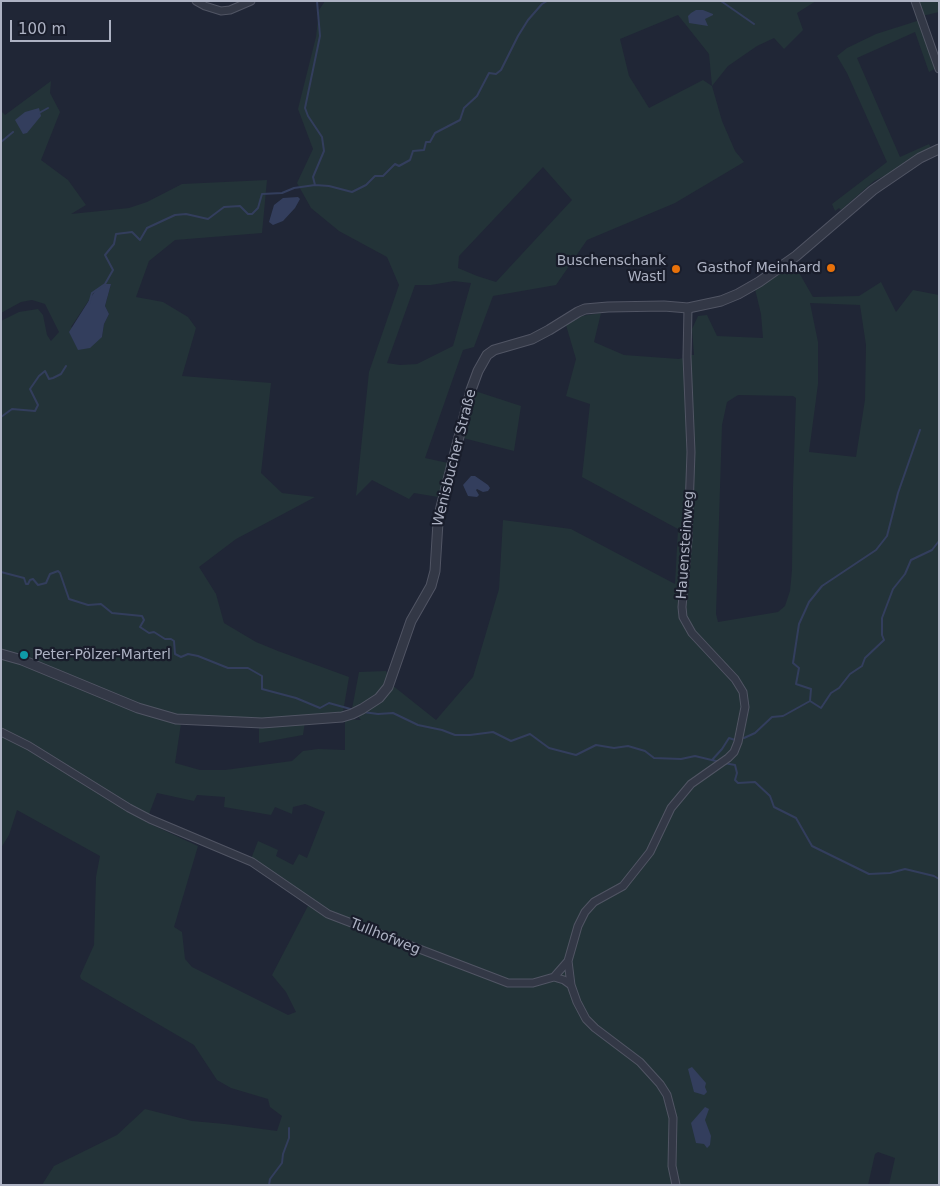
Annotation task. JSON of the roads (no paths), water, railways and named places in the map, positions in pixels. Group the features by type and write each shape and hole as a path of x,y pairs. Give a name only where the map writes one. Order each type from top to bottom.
{"street":[{"path":"196,1 221,11 230,10 251,1"},
{"path":"915,1 939,69"},
{"name":"Wenisbucher Straße","path":"1,654 22,660 138,708 176,719 262,723 332,718 352,714 362,709 380,698 388,687 411,621 431,586 435,571 437,530 441,507 471,390 486,355 494,350 532,339 585,309 664,306 688,308 721,301 759,282 796,256 873,190 920,158 939,150"},
{"name":"Hauensteinweg","path":"571,985 568,961 578,926 585,912 594,902 623,886 653,846 671,808 691,784 734,752 738,742 745,707 743,692 735,679 692,633 683,617 691,452 687,357 688,308"},
{"name":"Tullhofweg","path":"1,732 29,746 129,808 175,830 252,862 328,914 508,984 533,983 554,977"},
{"name":"Hauensteinweg","path":"554,977 568,961"},
{"path":"554,977 564,980 571,985 586,1019 640,1062 660,1084 667,1095 673,1118 672,1166 676,1185"}],"water":[{"path":"696,10 703,10 713,14 705,19 708,26 689,23 688,16"},
{"path":"39,108 41,116 27,133 23,134 15,120 25,112"},
{"path":"298,197 300,199 295,208 283,221 273,225 269,222 274,205 283,198"},
{"path":"105,284 111,284 105,306 109,314 104,324 102,337 90,348 78,350 69,332 95,291"},
{"path":"471,476 475,476 488,485 490,488 488,491 483,492 477,489 479,495 477,497 468,496 463,485"},
{"path":"692,1067 706,1083 707,1092 704,1095 694,1092 688,1069"},
{"path":"705,1107 709,1109 705,1120 711,1136 710,1145 707,1148 704,1144 696,1143 691,1123"}],"waterway":[{"path":"315,185 313,177 324,151 322,137 305,108 320,36 317,1"},
{"path":"89,304 92,293 105,284 113,270 105,255 114,244 116,234 132,232 140,240 147,228 175,215 186,214 208,219 224,207 240,206 248,214 252,214 258,208 262,194 282,193 294,188 315,185 329,186 352,192 366,185 375,176 383,176 395,164 399,166 410,160 413,151 424,150 426,142 430,142 435,133 460,120 464,108 477,96 489,73 496,74 501,70 528,20 547,1"},
{"path":"721,1 754,24"},
{"path":"39,113 48,108"},
{"path":"1,142 13,132"},
{"path":"1,417 12,409 35,411 38,405 30,389 45,371 49,379 61,374 66,366"},
{"path":"810,701 811,689 796,684 799,668 793,663 799,624 809,602 822,586 876,550 887,536 898,493 920,430"},
{"path":"744,738 755,733 772,717 783,716 810,701 821,708 831,693 839,688 850,674 862,666 865,658 884,640 882,635 882,618 893,589 905,574 911,560 932,550 939,541"},
{"path":"1,572 24,578 26,584 33,579 38,585 46,583 50,574 58,571 69,599 88,605 101,604 112,613 142,616 144,620 140,627 149,633 154,632 165,639 174,641 175,654 181,657 188,654 228,668 248,668 262,676 262,689 296,698 320,708 329,703 354,710"},
{"path":"363,712 393,713 418,725 455,735 493,732 511,741 530,734 549,748 576,755 596,745 614,748 628,746 645,751 654,758 681,759 695,756 720,762"},
{"path":"712,760 729,738 735,740"},
{"path":"724,763 735,765 737,773 735,780 738,783 755,782 770,796 774,807 796,818 812,846 869,874 890,873 905,869 939,879"},
{"path":"269,1185 270,1179 282,1163 289,1138 289,1128"}],"place":[{"name":"Gasthof Meinhard","path":"831,268"},
{"name":"Buschenschank Wastl","path":"676,269"},
{"name":"Peter-Pölzer-Marterl","path":"24,655"}]}
